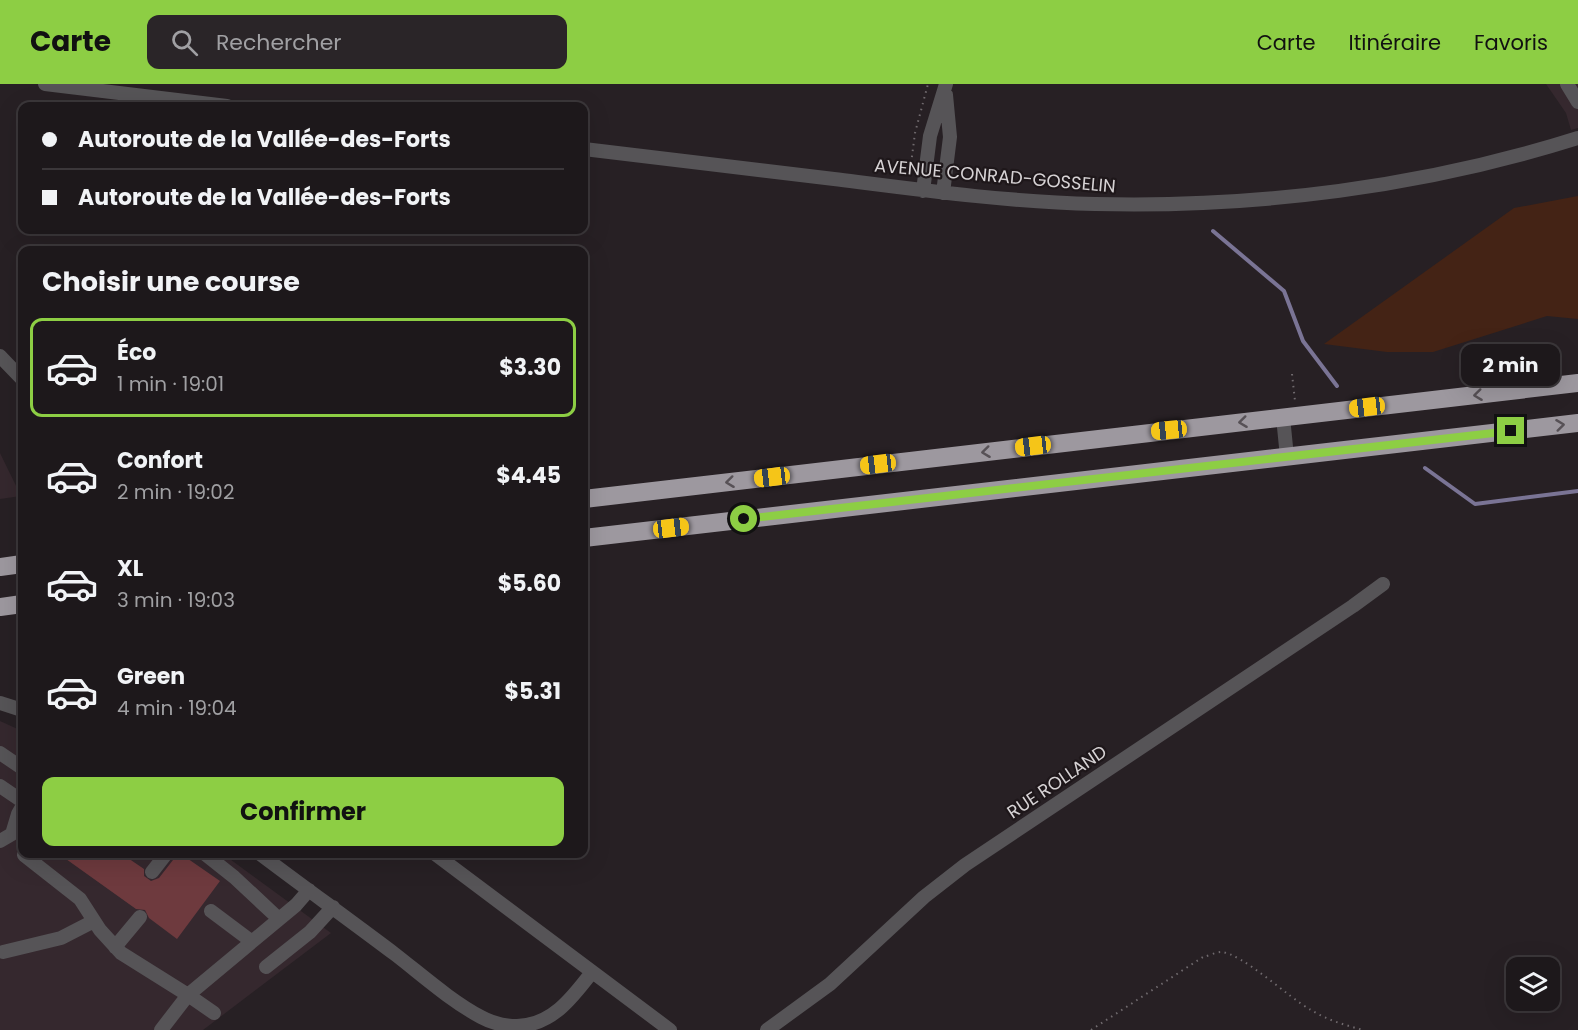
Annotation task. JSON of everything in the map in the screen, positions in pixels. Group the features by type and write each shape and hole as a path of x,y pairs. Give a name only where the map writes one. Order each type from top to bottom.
{"highway":[{"path":"588,499 1578,383"},
{"path":"588,538 1578,423"},
{"path":"0,567 18,565"},
{"path":"0,607 18,605"}],"street":[{"path":"45,84 157,91 209,102"},
{"path":"1567,84 1578,102"},
{"path":"923,191 930,136 946,87"},
{"path":"943,193 950,137 946,87"},
{"name":"AVENUE CONRAD-GOSSELIN","path":"588,149 923,191 1043,202 1122,205 1278,197 1362,187 1503,159 1578,138"},
{"path":"0,356 18,375"},
{"path":"1287,457 1290,416"},
{"name":"RUE ROLLAND","path":"767,1030 830,984 924,897 965,865 1383,584"},
{"path":"0,703 18,709"},
{"path":"0,753 18,765"},
{"path":"0,786 18,798"},
{"path":"0,841 12,834 18,814"},
{"path":"28,858 81,899 94,921 121,953 214,1013"},
{"path":"152,872 163,858"},
{"path":"209,858 234,877 279,919"},
{"path":"265,858 470,1010 499,1024 528,1025 551,1016 568,1001 592,972"},
{"path":"440,858 670,1030"},
{"path":"161,1030 188,995 296,905 309,890"},
{"path":"266,967 310,932 333,907"},
{"path":"211,911 251,941"},
{"path":"115,947 140,917"},
{"path":"3,952 61,938 94,921"}],"path":[{"path":"926,92 928,84"},
{"path":"1290,416 1292,374"},
{"path":"1091,1030 1203,957 1221,952 1234,956 1250,966 1289,997 1311,1010 1332,1021 1363,1030"}],"shaded area":[{"path":"1546,84 1578,84 1578,128 1571,130 1566,113"},
{"path":"1578,196 1578,319 1547,316 1433,352 1387,352 1324,344 1514,208"},
{"path":"0,453 18,490 18,496 0,499"},
{"path":"0,721 18,729 18,858 228,858 331,933 203,1030 0,1030"}],"building":[{"path":"65,858 128,858 144,869 144,876 151,881 159,878 174,858 187,858 220,881 177,939 149,918 145,910 136,909"}],"waterway":[{"path":"1213,231 1284,291 1303,341 1337,386"},
{"path":"1425,468 1475,504 1578,491"}],"route":[{"path":"744,519 1511,431"}]}
